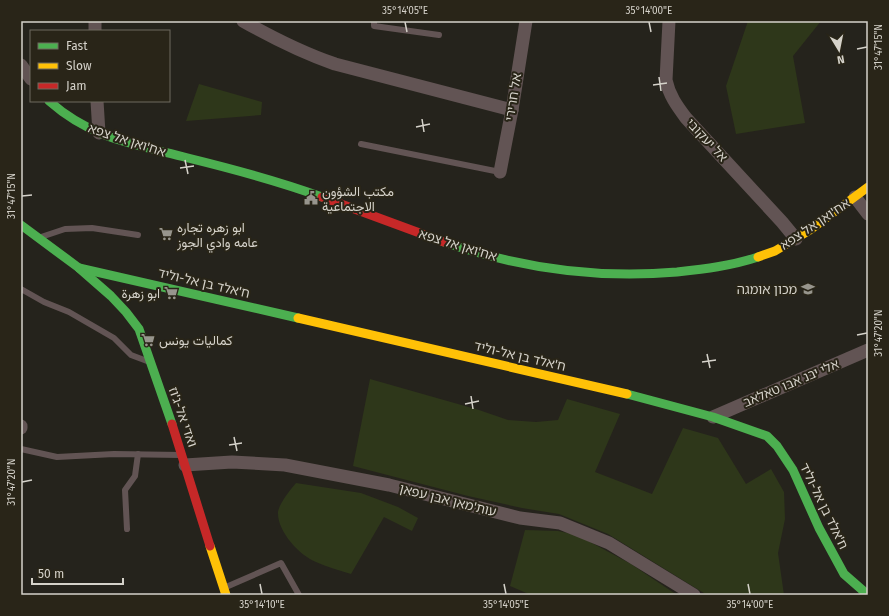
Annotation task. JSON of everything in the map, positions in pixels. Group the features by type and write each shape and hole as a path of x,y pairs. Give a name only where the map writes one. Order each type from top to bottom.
{"street":[{"path":"243,21 279,41 307,54 335,64 512,110"},
{"name":"אל חרירי","path":"500,172 512,110 526,21"},
{"name":"אל יעקובי","path":"669,21 666,80 668,89 674,101 686,118 796,239"},
{"path":"21,65 30,78"},
{"name":"אח'ואן אל צפא","path":"50,102 75,121 99,133 140,146 268,179 446,242 491,256 533,266 569,271 640,275 673,273 741,263 772,252 810,231 868,187"},
{"path":"97,102 99,133"},
{"path":"855,197 868,214"},
{"name":"ואדי אל-ג'וז","path":"21,226 79,268 111,296 139,329 184,460 225,591"},
{"name":"ח'אלד בן אל-וליד","path":"79,268 636,396 713,417 767,436 777,446 802,488 819,528 844,574 868,595"},
{"name":"אלי יבנ אבו טאלאב","path":"713,417 868,350"},
{"name":"עות'מאן אבן עפאן","path":"184,460 285,465 389,485 520,518 560,522 609,543 694,595"}],"lane":[{"path":"374,21 374,26 438,35"},
{"path":"361,144 500,172"},
{"path":"37,238 65,229 92,228 138,235"},
{"path":"21,289 44,302 69,312 114,338 132,355 150,363"},
{"path":"21,449 58,457 138,454 184,460"},
{"path":"127,529 125,490 135,476 138,454"},
{"path":"225,591 281,563 299,595"}],"green space":[{"path":"748,21 821,21 793,56 805,123 736,134 726,86"},
{"path":"199,84 262,102 261,115 186,121"},
{"path":"370,379 479,410 508,420 536,422 558,420 567,399 620,414 595,472 652,494 683,428 718,438 746,484 771,469 784,492 785,519 778,553 784,595 707,595 608,534 559,514 522,508 468,496 353,466"},
{"path":"296,483 361,493 398,507 418,518 412,531 384,517 351,574 309,559 290,542 285,534 281,527 278,512 283,501"},
{"path":"525,530 558,531 577,535 631,564 677,595 531,595 510,586"}],"traffic: fast":[{"path":"50,102 81,124 114,138 132,144 222,166 322,197"},
{"path":"21,225 79,268 111,296 139,329 172,424"},
{"path":"444,242 501,259 530,265 618,274 647,274 697,270 728,265 758,257"},
{"path":"79,268 298,318"},
{"path":"627,394 713,417 767,436 777,446 793,470 819,528 844,574 868,595"}],"traffic: slow":[{"path":"758,257 775,251 810,230 868,187"},
{"path":"298,318 627,394"},
{"path":"210,546 226,595"}],"traffic: jam":[{"path":"322,197 444,242"},
{"path":"172,424 210,546"}],"place":[{"name":"مكتب الشؤون الاجتماعية","path":"311,198"},
{"name":"ابو زهره تجاره عامه وادي الجوز","path":"166,234"},
{"name":"מכון אומגה","path":"808,289"},
{"name":"ابو زهرة","path":"171,293"},
{"name":"كماليات يونس","path":"148,340"}]}
